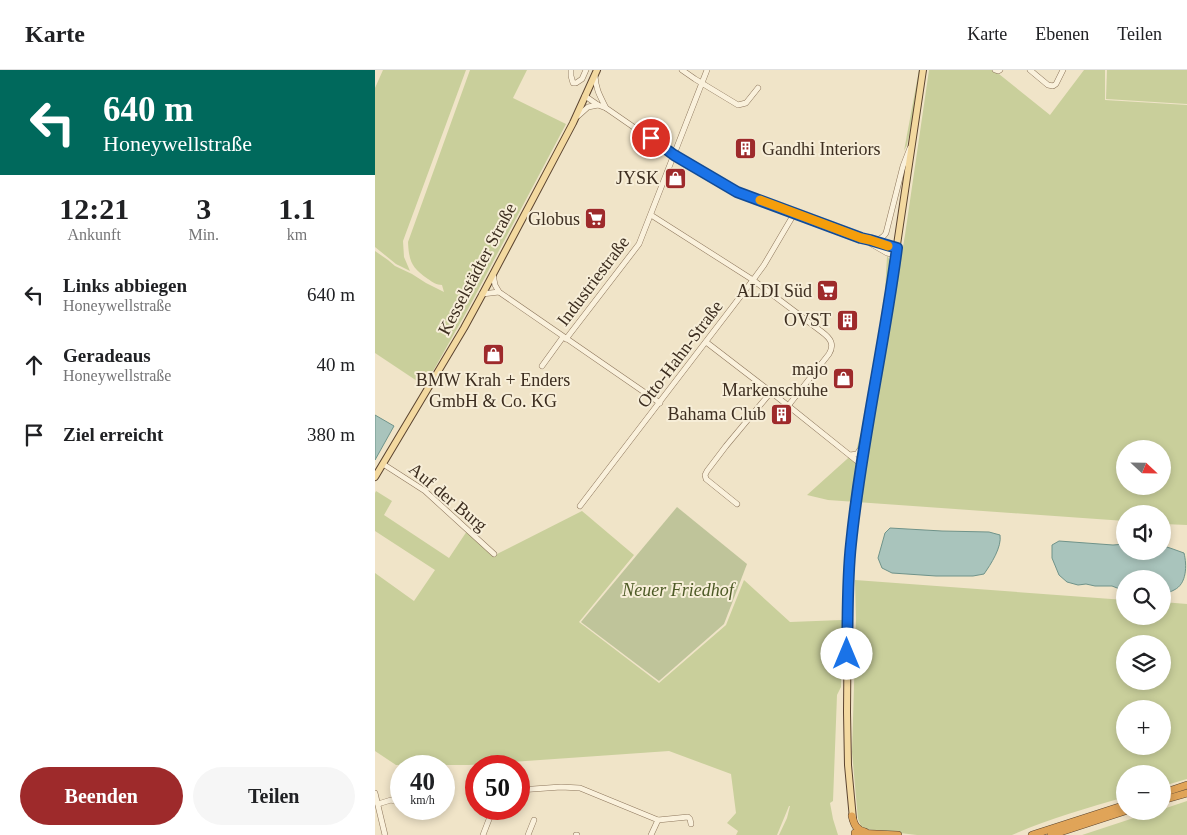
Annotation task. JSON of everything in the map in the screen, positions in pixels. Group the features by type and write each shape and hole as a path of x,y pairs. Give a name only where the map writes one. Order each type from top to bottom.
{"highway":[{"path":"1171,790 1187,785"},
{"path":"1171,798 1187,793"},
{"path":"1033,835 1116,808"},
{"path":"1051,835 1116,814"},
{"path":"852,816 858,830 898,835"},
{"path":"855,834 873,833"}],"main road":[{"path":"855,834 850,792 847,712 850,546 865,442 897,251 923,70"},
{"name":"Kesselstädter Straße","path":"375,477 464,328 573,122 596,73"}],"street":[{"path":"571,70 571,78 573,83 576,84 582,79 586,70"},
{"path":"681,70 739,105 746,103 758,88"},
{"name":"Industriestraße","path":"542,366 638,246 707,70"},
{"path":"995,70 998,72 1000,70"},
{"path":"1030,70 1048,86 1056,84 1063,70"},
{"path":"596,73 599,102"},
{"path":"586,94 674,155 737,192 897,251"},
{"path":"573,122 588,107 599,102"},
{"path":"870,240 880,239 886,232 903,166 912,143"},
{"name":"Otto-Hahn-Straße","path":"580,506 764,265 794,214"},
{"path":"651,215 753,280 829,337 832,349 788,406"},
{"path":"861,238 885,252 897,251"},
{"path":"493,274 495,285 499,292 660,403"},
{"path":"482,294 499,292"},
{"path":"706,342 862,465"},
{"path":"737,504 705,479 705,476 726,446 771,392"},
{"path":"849,455 857,454 865,442"},
{"name":"Auf der Burg","path":"383,464 425,491 494,554"},
{"path":"530,789 580,788 658,820 688,818 691,824"},
{"path":"375,793 385,835"},
{"path":"378,804 390,800"},
{"path":"483,835 489,820"},
{"path":"528,835 534,820"},
{"path":"651,835 658,820"}],"green space":[{"path":"383,70 466,70 403,241 404,257 410,271 396,264 375,247 375,88"},
{"path":"470,70 527,70 513,98 566,124 467,311 428,380 420,383 375,353 375,251 395,266 444,292 442,285 431,281 412,264 408,242"},
{"path":"919,70 921,70 915,107 904,151"},
{"path":"929,70 994,70 1050,115 1084,70 1105,70 1105,100 1187,105 1187,525 1171,524 1171,505 1116,505 1116,520 828,500 807,495 856,451 865,418 885,292 887,256 890,260 890,266 866,419 859,449 870,439 905,235"},
{"path":"1107,70 1187,70 1187,104 1106,99"},
{"path":"376,491 392,501 384,515 449,558 467,531 495,555 582,511 634,555 579,622 659,683 726,625 744,580 790,622 842,620 841,687 837,695 833,801 830,803 838,835 779,835 787,818 789,806 777,835 736,835 738,831 727,823 736,813 731,774 669,751 530,761 530,755 465,755 465,765 455,765 455,755 390,755 390,761 375,751 375,573 414,601 435,570 375,531"},
{"name":"Neuer Friedhof","path":"677,507 747,564 724,624 659,681 581,622"},
{"path":"855,580 1116,599 1116,625 1171,625 1171,603 1187,604 1187,779 1171,784 1171,765 1116,765 1116,800 1054,819 1012,835 917,835 865,829 861,826 858,819 852,752 856,619"},
{"path":"1187,801 1187,835 1082,835 1128,820 1171,820 1171,806"}],"water":[{"path":"375,415 394,426 375,460"},
{"path":"890,528 989,532 1000,535 1000,540 995,555 984,574 973,576 936,576 892,573 882,568 878,558 885,533"},
{"path":"1059,541 1116,545 1116,560 1171,560 1171,548 1184,553 1186,568 1184,579 1178,587 1171,591 1171,570 1116,570 1116,588 1086,584 1078,585 1067,582 1059,575 1052,558 1052,545"}],"slow traffic":[{"path":"760,200 861,238 888,246"}],"place":[{"name":"Gandhi Interiors","path":"746,149"},
{"name":"JYSK","path":"675,178"},
{"name":"Globus","path":"596,219"},
{"name":"ALDI Süd","path":"828,291"},
{"name":"OVST","path":"847,320"},
{"name":"BMW Krah + Enders GmbH & Co. KG","path":"493,355"},
{"name":"majo Markenschuhe","path":"844,379"},
{"name":"Bahama Club","path":"782,414"}],"route":[{"path":"651,138 674,155 732,190 861,238 897,248 850,546 847,654"}]}
